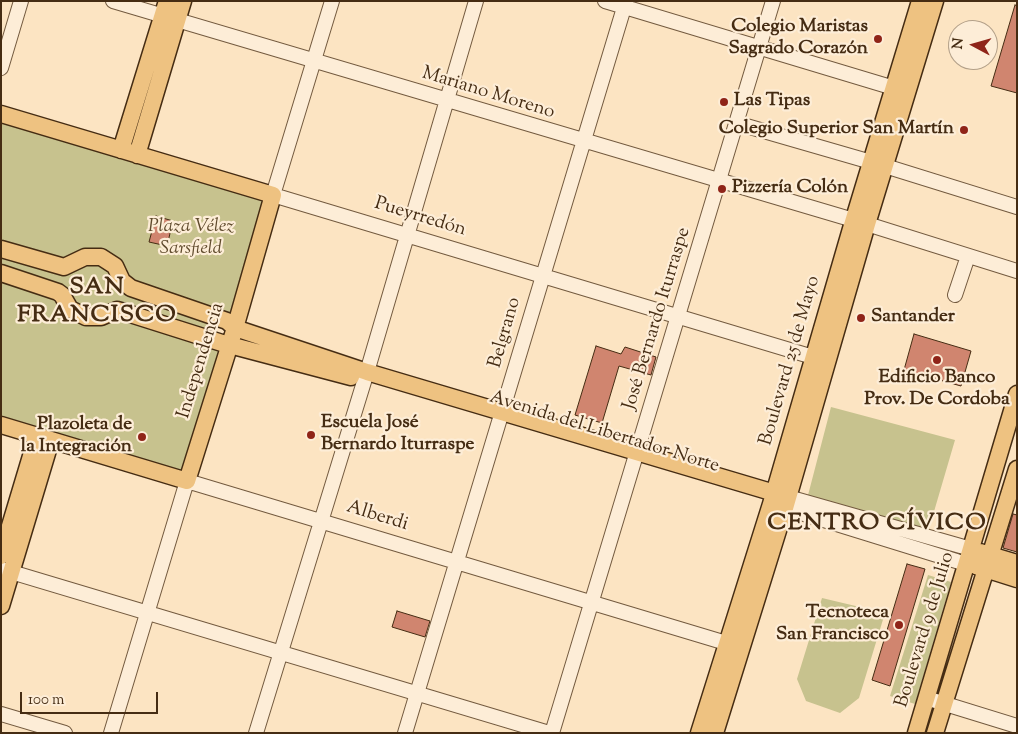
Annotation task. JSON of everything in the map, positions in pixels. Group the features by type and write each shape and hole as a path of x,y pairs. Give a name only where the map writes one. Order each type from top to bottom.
{"main road":[{"path":"129,152 169,13 183,1"},
{"name":"Boulevard 25 de Mayo","path":"901,90 920,1"},
{"name":"Boulevard 25 de Mayo","path":"699,733 733,646 779,500 901,90 935,1"},
{"name":"Pueyrredón","path":"1,114 273,195"},
{"name":"Independencia","path":"187,481 235,328 273,195"},
{"name":"Avenida del Libertador Norte","path":"1,249 64,267 84,257 101,257 115,266 122,281 131,288 228,321 235,328 364,376"},
{"name":"Avenida del Libertador Norte","path":"1,273 58,292 62,295 70,309 86,317 101,317 117,310 230,344 364,376 779,500"},
{"name":"Boulevard 9 de Julio","path":"916,733 969,556 1013,419 1017,394"},
{"name":"Alberdi","path":"1,425 187,481"},
{"path":"1,556 44,438"},
{"path":"1,606 6,571 44,438"},
{"name":"Boulevard 9 de Julio","path":"935,733 1017,469"},
{"path":"969,556 988,562 1017,579"},
{"path":"988,562 1017,563"},
{"name":"Boulevard 25 de Mayo","path":"715,733 733,646"}],"street":[{"path":"1,68 21,1"},
{"name":"Mariano Moreno","path":"113,1 169,13 314,61 1017,271"},
{"name":"Independencia","path":"273,195 332,1"},
{"path":"256,733 476,1"},
{"path":"605,1 625,4 901,90"},
{"name":"José Bernardo Iturraspe","path":"550,733 636,458 773,1"},
{"name":"Belgrano","path":"405,733 625,4"},
{"path":"736,124 878,164 1017,207"},
{"name":"Pueyrredón","path":"273,195 820,359"},
{"path":"955,294 968,256"},
{"name":"Independencia","path":"110,733 187,481"},
{"name":"Alberdi","path":"187,481 733,646"},
{"name":"Avenida del Libertador Norte","path":"779,500 969,556"},
{"path":"6,571 550,733"},
{"path":"926,698 1017,726"},
{"path":"1,714 65,733"}],"green space":[{"name":"Plaza Vélez Sarsfield","path":"1,114 273,195 237,318 131,288 115,266 1,249"},
{"path":"1,254 83,266 98,265 110,273 216,323 216,326 210,331 89,310 1,269"},
{"name":"Plaza Vélez Sarsfield","path":"1,273 58,292 70,309 109,313 222,343 187,481 1,425"},
{"path":"831,407 955,440 928,532 807,499"},
{"path":"928,575 951,582 915,704 890,696"},
{"path":"822,598 885,613 859,698 840,713 806,701 797,679"}],"building":[{"path":"1015,5 1017,6 1017,93 991,86 996,70 998,70 998,62"},
{"path":"156,216 173,221 167,246 149,242"},
{"name":"Edificio Banco Prov. De Cordoba","path":"914,334 971,351 961,386 904,370"},
{"path":"596,346 621,354 625,347 656,357 651,375 619,366 602,423 575,415"},
{"path":"1013,514 1017,515 1017,552 1003,548"},
{"name":"Tecnoteca San Francisco","path":"907,564 925,569 890,686 872,680"},
{"path":"397,611 430,621 425,637 392,627"}],"place":[{"name":"Colegio Maristas Sagrado Corazón","path":"878,39"},
{"name":"Las Tipas","path":"724,102"},
{"name":"Colegio Superior San Martín","path":"964,130"},
{"name":"Pizzería Colón","path":"722,189"},
{"name":"Santander","path":"861,318"},
{"name":"Edificio Banco Prov. De Cordoba","path":"937,360"},
{"name":"Escuela José Bernardo Iturraspe","path":"311,435"},
{"name":"Plazoleta de la Integración","path":"142,437"},
{"name":"Tecnoteca San Francisco","path":"899,625"}],"district":[{"name":"SAN FRANCISCO","path":"97,303"},
{"name":"CENTRO CÍVICO","path":"877,525"}]}
